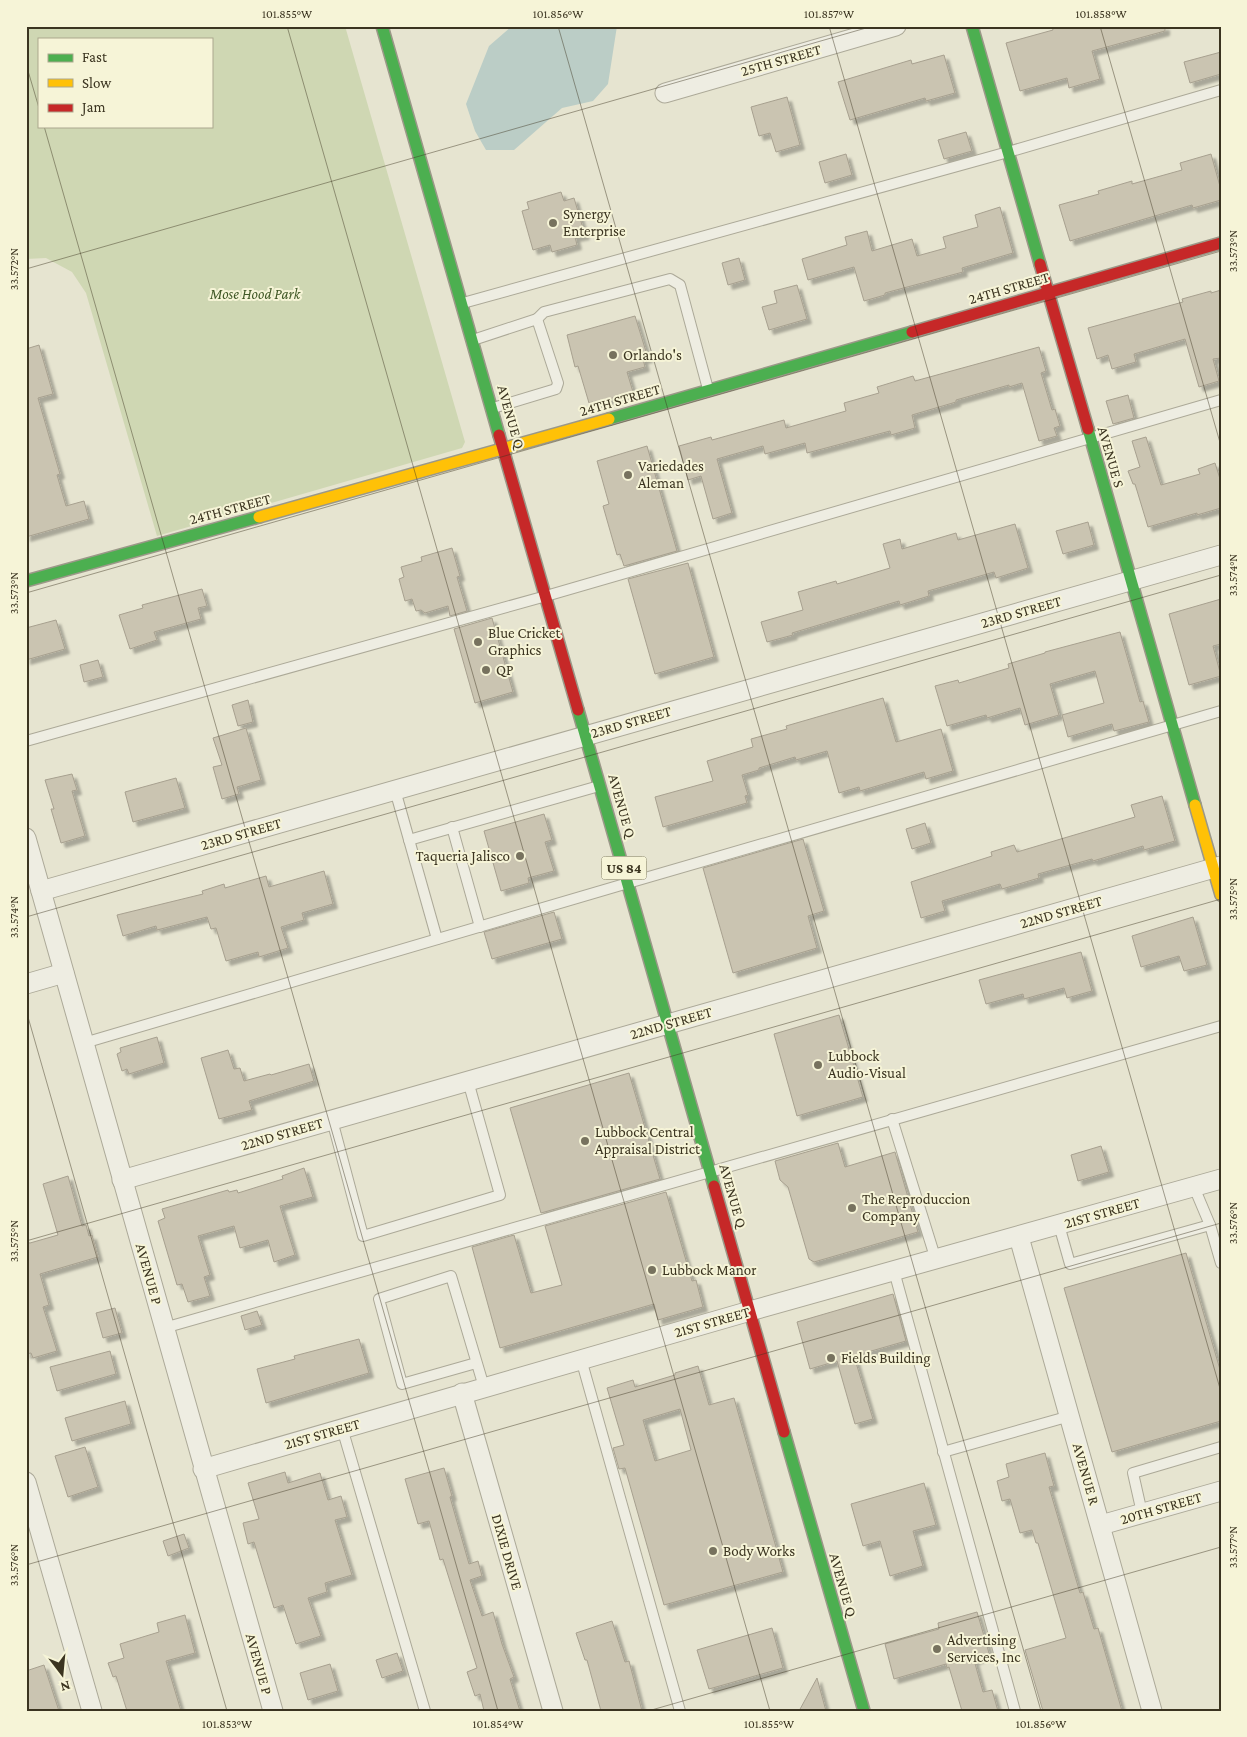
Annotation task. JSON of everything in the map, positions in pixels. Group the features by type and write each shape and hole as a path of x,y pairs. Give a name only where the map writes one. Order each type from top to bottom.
{"main road":[{"name":"AVENUE Q","path":"382,26 864,1711"},
{"name":"AVENUE S","path":"972,26 1172,725 1217,867 1221,895"},
{"name":"24TH STREET","path":"26,582 504,449 1221,243"}],"street":[{"name":"25TH STREET","path":"665,93 896,26"},
{"name":"23RD STREET","path":"41,891 1221,555"},
{"name":"AVENUE P","path":"26,838 273,1711"},
{"name":"22ND STREET","path":"122,1180 1217,867"},
{"path":"26,984 64,973"},
{"name":"21ST STREET","path":"203,1469 581,1359 1221,1179"},
{"name":"AVENUE R","path":"1019,1237 1152,1711"},
{"name":"DIXIE DRIVE","path":"462,1394 553,1711"},
{"path":"26,1482 31,1520 92,1711"},
{"name":"20TH STREET","path":"1100,1525 1221,1491"}],"lane":[{"path":"462,303 1008,152 1221,90"},
{"path":"473,340 537,318 544,312 670,279 680,285 708,390"},
{"path":"492,408 556,389 558,383 537,318"},
{"path":"26,741 546,596 1221,400"},
{"path":"84,1043 1221,711"},
{"path":"409,840 600,785"},
{"path":"395,790 437,939"},
{"path":"452,827 480,926"},
{"path":"164,1328 1221,1026"},
{"path":"332,1120 363,1236 500,1195 468,1081"},
{"path":"892,1119 936,1260"},
{"path":"1194,1187 1210,1225 1221,1263"},
{"path":"1060,1225 1070,1264 1210,1225"},
{"path":"894,1271 1014,1711"},
{"path":"476,1363 402,1384 379,1299 451,1276 484,1387"},
{"path":"581,1359 680,1711"},
{"path":"943,1452 1070,1416"},
{"path":"342,1428 424,1711"},
{"path":"1142,1513 1133,1473 1221,1447"}],"green space":[{"name":"Mose Hood Park","path":"26,26 345,26 465,442 462,448 157,536 86,293 72,272 46,258 26,259"}],"shaded area":[{"path":"512,26 617,26 608,84 593,101 562,108 514,150 486,150 475,131 466,104 489,46"}],"building":[{"path":"1052,26 1165,26 1165,31 1092,51 1100,79 1069,88 1067,78 1020,91 1006,43 1053,30"},
{"path":"1221,52 1221,74 1190,83 1184,62"},
{"path":"944,55 955,93 926,101 925,98 850,120 838,82 911,60 912,64"},
{"path":"787,97 800,145 776,152 770,133 759,136 751,107"},
{"path":"966,132 972,151 944,159 938,140"},
{"path":"846,154 852,175 825,183 819,162"},
{"path":"1211,154 1221,190 1221,200 1193,208 1192,205 1070,241 1059,205 1099,194 1098,191 1132,181 1132,184 1182,170 1180,163"},
{"name":"Synergy Enterprise","path":"561,192 564,201 574,198 585,235 575,237 577,245 552,252 550,245 533,250 522,211 529,209 527,202"},
{"path":"1000,207 1013,253 962,268 963,272 885,293 885,295 864,301 854,267 808,280 802,259 847,245 845,237 867,231 872,251 912,239 917,256 946,248 943,237 978,227 975,215"},
{"path":"739,258 745,280 728,285 722,263"},
{"path":"797,285 807,319 769,330 762,307 777,303 774,291"},
{"path":"1221,290 1221,358 1213,359 1219,381 1199,387 1185,339 1134,354 1136,362 1112,369 1108,355 1097,359 1088,328 1183,302 1182,299"},
{"name":"Orlando's","path":"635,316 648,358 643,359 645,367 627,372 633,392 593,404 593,402 589,403 578,366 575,367 567,335"},
{"path":"39,345 53,394 38,398 60,474 57,475 66,506 84,501 89,519 26,537 26,349"},
{"path":"1039,347 1046,371 1041,373 1052,410 1055,409 1060,426 1054,428 1057,436 1039,441 1022,383 956,400 956,402 912,415 915,428 891,435 890,431 807,453 805,443 765,454 763,446 717,459 732,513 713,519 701,476 688,480 679,446 711,437 712,440 784,420 786,428 846,411 844,403 879,393 877,387 913,376 915,381"},
{"path":"1128,395 1134,418 1113,424 1106,401"},
{"path":"1146,437 1161,485 1200,474 1198,469 1215,463 1221,482 1221,508 1148,527 1135,484 1133,484 1128,471 1140,467 1132,441"},
{"path":"647,446 677,551 624,566 620,554 617,555 603,506 609,504 597,461"},
{"path":"1088,522 1094,545 1063,554 1056,531"},
{"path":"1015,524 1028,568 996,578 994,572 928,591 929,596 900,605 899,601 767,642 761,622 803,610 798,592 836,581 837,584 890,568 883,544 900,539 902,549 956,533 958,540"},
{"path":"452,548 460,576 457,577 467,611 450,616 448,606 425,613 421,610 416,611 412,599 405,601 399,579 404,577 401,567 422,561 421,557"},
{"path":"688,563 714,657 655,674 628,579"},
{"path":"202,589 207,606 198,608 201,619 154,632 157,640 130,649 119,615 143,608 142,605"},
{"path":"1221,599 1221,644 1213,646 1221,676 1189,685 1169,614"},
{"path":"492,618 513,692 475,703 454,629"},
{"path":"56,620 65,649 26,660 26,628"},
{"path":"1120,632 1140,702 1143,701 1149,722 1114,731 1112,724 1068,737 1062,715 1104,703 1095,671 1050,684 1059,715 1025,725 1020,708 987,718 986,715 947,726 935,686 958,680 959,683 1009,668 1008,664 1045,652"},
{"path":"98,660 103,677 84,682 80,665"},
{"path":"883,698 896,742 941,729 953,771 926,779 924,772 860,791 859,787 839,793 827,751 796,760 795,757 742,775 748,795 745,796 747,803 663,827 655,797 713,781 707,761 753,747 751,739 787,729 786,726"},
{"path":"248,700 253,722 238,726 232,705"},
{"path":"246,728 261,780 237,787 239,794 222,799 213,767 222,765 213,738"},
{"path":"72,774 77,790 72,791 85,836 61,843 51,809 54,809 45,780"},
{"path":"176,778 185,808 133,822 125,792"},
{"path":"1162,796 1175,841 1144,850 1143,846 1093,861 1092,859 1038,874 1039,878 1002,889 1000,884 942,901 945,911 921,918 911,882 992,856 991,852 1014,845 1017,852 1135,817 1131,805"},
{"name":"Taqueria Jalisco","path":"544,814 552,840 545,842 554,871 528,878 529,883 501,891 484,831"},
{"path":"925,823 931,843 912,849 906,829"},
{"path":"803,839 824,911 808,916 817,948 733,973 703,868"},
{"path":"324,871 333,904 302,913 304,920 281,927 288,948 259,957 258,952 226,961 216,928 211,929 207,917 157,930 156,926 123,936 117,915 203,894 202,891 224,884 225,888 266,876 269,887"},
{"path":"554,912 562,939 492,959 484,932"},
{"path":"1193,917 1207,965 1184,971 1179,956 1141,967 1132,936"},
{"path":"1081,952 1092,991 1067,998 1064,988 1024,999 1023,994 986,1004 979,980"},
{"name":"Lubbock Audio-Visual","path":"839,1015 863,1097 797,1116 774,1034"},
{"path":"157,1037 164,1063 129,1074 127,1069 122,1071 117,1054 121,1052 120,1048"},
{"path":"228,1050 234,1069 240,1068 244,1081 309,1064 314,1081 249,1101 252,1110 219,1119 201,1058"},
{"name":"Lubbock Central Appraisal District","path":"629,1073 660,1179 541,1213 510,1108"},
{"name":"The Reproduccion Company","path":"838,1143 845,1167 895,1152 918,1232 814,1262 809,1259 788,1187 780,1180 775,1161"},
{"path":"1101,1146 1109,1172 1078,1181 1071,1155"},
{"path":"304,1168 313,1197 280,1206 295,1255 274,1262 268,1240 240,1248 234,1226 198,1236 210,1275 204,1277 210,1296 188,1302 182,1284 177,1285 158,1221 165,1218 162,1209 228,1190 229,1192 237,1190 238,1193 283,1179 282,1176"},
{"path":"68,1176 82,1226 86,1225 89,1236 92,1235 98,1257 40,1274 49,1305 43,1307 57,1351 33,1358 31,1353 26,1354 26,1242 30,1243 58,1235 43,1184"},
{"name":"Lubbock Manor","path":"666,1192 692,1281 696,1280 703,1307 658,1320 654,1304 500,1348 472,1247 514,1235 531,1293 562,1285 545,1226"},
{"path":"1186,1253 1221,1373 1221,1421 1112,1452 1064,1288"},
{"name":"Fields Building","path":"893,1294 906,1341 854,1356 873,1419 855,1424 837,1361 810,1369 797,1322"},
{"path":"115,1308 122,1333 103,1338 96,1313"},
{"path":"257,1311 262,1325 245,1330 241,1316"},
{"path":"359,1339 369,1373 266,1403 257,1369 295,1359 294,1356"},
{"path":"110,1351 116,1374 57,1391 50,1367"},
{"path":"698,1366 709,1405 734,1398 783,1572 664,1605 625,1468 619,1469 613,1448 624,1445 607,1388 633,1380 635,1387 675,1375 675,1373","holes":["680,1409 691,1450 655,1461 643,1420"]},
{"path":"125,1401 131,1424 72,1441 65,1418"},
{"path":"85,1447 98,1487 68,1497 55,1456"},
{"path":"1045,1453 1054,1486 1049,1487 1080,1593 1083,1592 1094,1629 1098,1628 1122,1711 1043,1711 1025,1650 1066,1638 1038,1543 1036,1543 1032,1530 1020,1533 1010,1499 1002,1501 997,1481 1009,1477 1006,1464"},
{"path":"444,1468 452,1496 450,1497 469,1564 478,1561 482,1576 470,1580 482,1616 493,1612 514,1677 510,1679 520,1711 484,1711 480,1694 475,1696 467,1672 477,1668 443,1559 440,1560 429,1521 418,1524 405,1479"},
{"path":"285,1472 288,1483 320,1473 328,1500 341,1496 347,1517 335,1520 352,1575 325,1583 327,1592 308,1598 321,1636 296,1644 283,1605 274,1608 254,1542 248,1544 243,1523 259,1519 248,1483"},
{"path":"924,1483 936,1525 913,1531 923,1566 890,1576 880,1541 863,1546 851,1504"},
{"path":"184,1534 189,1548 168,1556 163,1541"},
{"name":"Advertising Services, Inc","path":"977,1612 989,1653 979,1656 980,1658 974,1660 983,1692 992,1690 998,1711 962,1711 949,1667 947,1668 946,1664 894,1679 885,1644 939,1629 938,1623"},
{"path":"185,1615 195,1653 166,1661 181,1711 127,1711 116,1676 113,1677 108,1663 124,1658 120,1644 159,1632 157,1623"},
{"path":"612,1621 625,1662 629,1661 642,1711 601,1711 587,1660 585,1660 576,1633"},
{"path":"772,1628 783,1668 709,1689 697,1650"},
{"path":"397,1653 403,1671 382,1678 376,1660"},
{"path":"330,1664 338,1691 308,1700 300,1673"},
{"path":"44,1665 59,1711 26,1711 26,1671"},
{"path":"817,1678 826,1711 799,1711"}],"traffic: fast":[{"path":"382,26 499,435"},
{"path":"972,26 1040,264"},
{"path":"609,419 912,332"},
{"path":"1088,429 1195,805"},
{"path":"26,581 259,517"},
{"path":"578,710 714,1186"},
{"path":"784,1432 864,1711"}],"traffic: slow":[{"path":"259,517 609,419"},
{"path":"1195,805 1221,895"}],"traffic: jam":[{"path":"912,332 1221,243"},
{"path":"1040,264 1088,429"},
{"path":"499,435 578,710"},
{"path":"714,1186 784,1432"}],"place":[{"name":"Synergy Enterprise","path":"553,223"},
{"name":"Orlando's","path":"613,355"},
{"name":"Variedades Aleman","path":"628,475"},
{"name":"Blue Cricket Graphics","path":"478,642"},
{"name":"QP","path":"486,670"},
{"name":"Taqueria Jalisco","path":"520,856"},
{"name":"Lubbock Audio-Visual","path":"818,1065"},
{"name":"Lubbock Central Appraisal District","path":"585,1141"},
{"name":"The Reproduccion Company","path":"852,1208"},
{"name":"Lubbock Manor","path":"652,1270"},
{"name":"Fields Building","path":"831,1358"},
{"name":"Body Works","path":"713,1551"},
{"name":"Advertising Services, Inc","path":"937,1649"}]}
